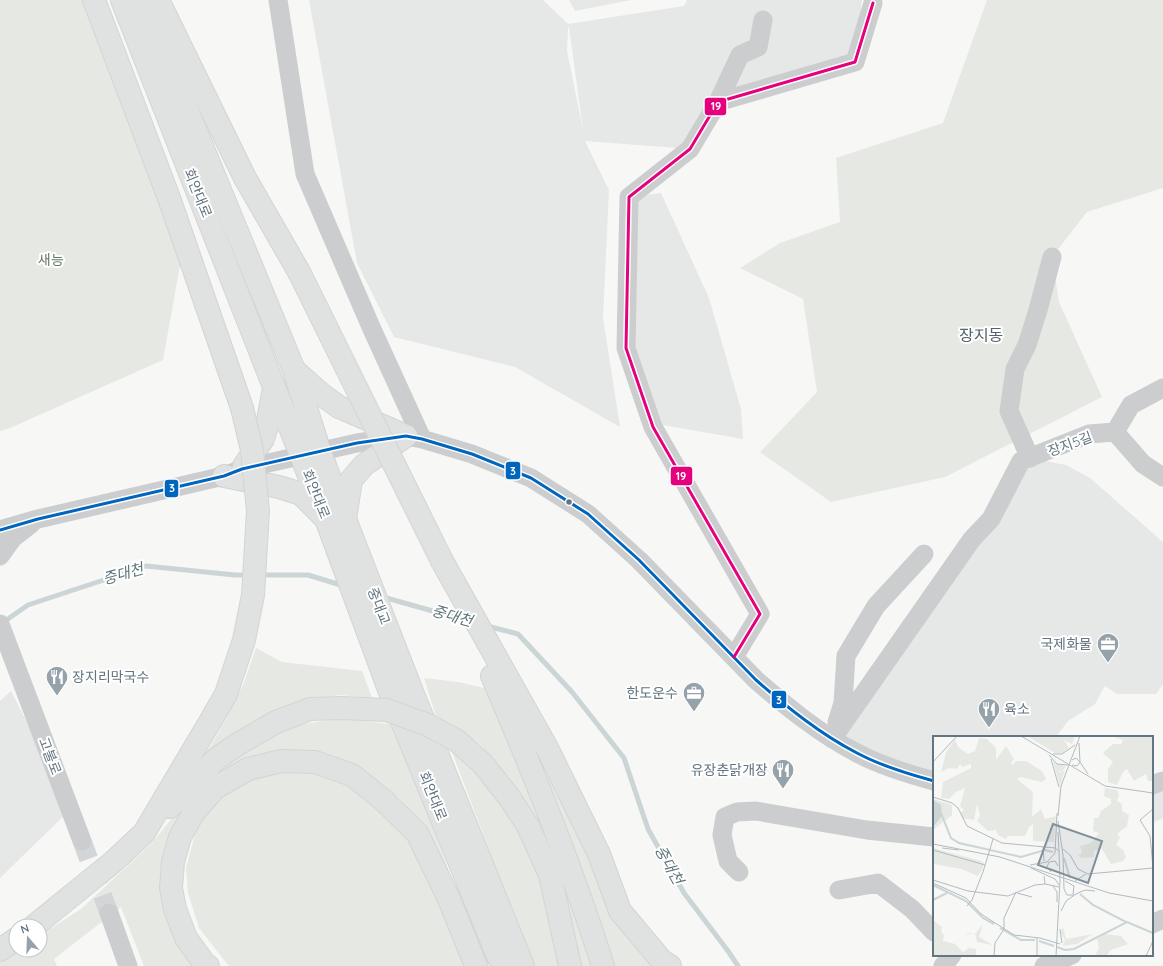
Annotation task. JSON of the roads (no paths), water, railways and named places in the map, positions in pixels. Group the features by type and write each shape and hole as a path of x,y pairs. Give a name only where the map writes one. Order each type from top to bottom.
{"main road":[{"path":"94,0 169,198 242,408 252,450 258,511 253,595 244,640 226,694 144,833"},
{"name":"회안대로","path":"122,0 274,386 310,454 335,519 390,692 502,966"},
{"name":"회안대로","path":"142,0 294,370 310,454"},
{"path":"158,0 245,178 299,272 442,561 527,757 588,919 603,966"},
{"path":"294,370 321,394 339,407 414,438"},
{"path":"274,386 267,426 263,439 233,472 301,494 335,519 351,480 364,465 414,438"},
{"name":"중대교","path":"335,519 413,694"},
{"path":"442,561 547,748 599,854 620,911 662,960 670,966"},
{"name":"회안대로","path":"413,694 523,966"},
{"path":"44,918 113,862 144,833 216,759 238,744 276,722 310,709 342,708 387,710 428,725 456,740 482,763 509,797 528,826 550,875 570,966"},
{"path":"208,966 204,963 186,938 175,909 171,888 173,862 180,838 194,812 215,788 248,769 281,761 315,762 352,775 382,799 417,833 449,899 476,966"}],"street":[{"path":"278,0 305,174 371,327 414,438"},
{"path":"718,102 855,62 873,3"},
{"path":"734,657 760,614 653,427 626,348 629,197 690,149 718,102 740,55 758,47 763,20"},
{"path":"832,739 972,539 991,519 1022,461 1030,458 1009,411 1015,369 1027,345 1052,257"},
{"path":"1163,388 1132,405 1115,432 1143,464 1163,477"},
{"name":"장지5길","path":"1030,458 1089,434 1115,432"},
{"path":"0,530 38,519 357,442 414,438 472,454 531,478 588,514 639,560 756,680 800,716 832,739 858,754 883,765 933,781"},
{"path":"0,556 13,538 38,519"},
{"path":"832,739 843,703 846,656 876,606 924,554"},
{"name":"고불로","path":"0,624 82,840"},
{"path":"1153,785 1163,781"},
{"path":"739,872 728,861 722,835 725,817 737,812 756,811 867,830 933,837"},
{"path":"839,890 878,883 912,909 933,931"},
{"path":"109,913 128,966"},
{"path":"1153,924 1163,920"},
{"path":"943,966 951,956"},
{"path":"1057,961 1080,966"}],"waterway":[{"name":"중대천","path":"2,623 28,605 146,566 235,575 250,575"},
{"name":"중대천","path":"260,575 308,575 344,586"},
{"name":"중대천","path":"383,597 468,621"},
{"name":"중대천","path":"487,626 518,634 572,692 624,758 648,829 684,893 738,966"}],"tunnel":[{"path":"82,841 109,913"}],"place":[{"name":"국제화물","path":"1108,664"},
{"name":"장지리막국수","path":"57,696"},
{"name":"한도운수","path":"694,712"},
{"name":"육소","path":"989,728"},
{"name":"유장춘닭개장","path":"783,790"}],"district":[{"name":"장지동","path":"981,335"}],"park label":[{"name":"새능","path":"51,260"}]}
